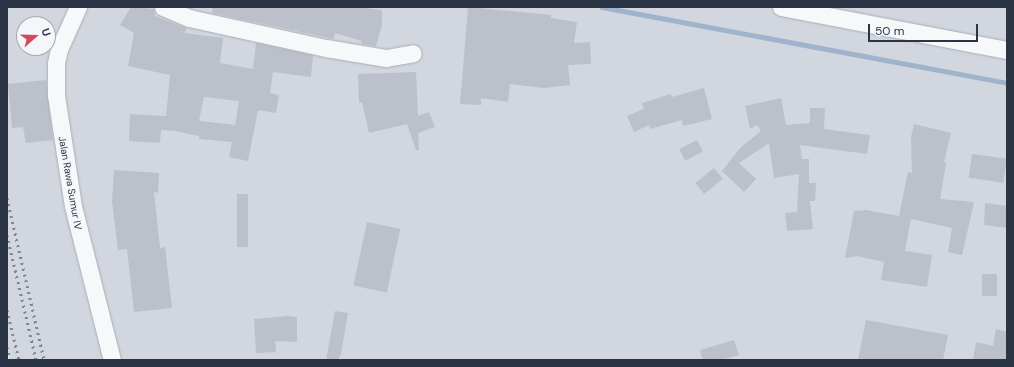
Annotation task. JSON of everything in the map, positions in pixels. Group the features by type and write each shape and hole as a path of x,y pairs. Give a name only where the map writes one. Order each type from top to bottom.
{"street":[{"name":"Jalan Rawa Sumur IV","path":"78,7 57,56 57,100 73,206 112,360"},
{"path":"162,7 189,18 326,48 386,58 413,53"},
{"path":"781,7 1007,50"}],"shaded area":[{"path":"7,7 1007,7 1007,360 10,360 7,347"}],"building":[{"path":"131,7 154,9 155,16 186,28 185,33 223,38 220,63 253,69 256,43 313,55 311,77 273,72 270,93 279,95 276,113 258,110 248,161 229,157 232,142 199,139 199,136 176,131 161,130 160,143 129,141 130,114 166,116 170,75 128,66 134,33 120,25","holes":["204,97 239,101 235,125 199,121"]},
{"path":"213,7 355,7 382,10 382,25 376,46 361,44 362,41 335,33 334,39 212,13"},
{"path":"468,7 551,15 551,18 577,22 574,43 590,42 591,64 568,65 570,85 544,88 510,84 508,102 481,98 481,105 460,104"},
{"path":"416,72 418,116 429,112 435,127 418,133 419,150 416,150 407,124 369,133 362,102 359,103 358,74"},
{"path":"46,80 53,140 26,143 23,127 12,128 8,84"},
{"path":"704,88 712,119 683,126 682,120 650,129 649,125 634,132 627,116 644,109 642,103 671,94 672,97"},
{"path":"781,98 786,125 810,123 810,108 825,108 824,129 870,135 867,154 800,145 802,159 809,159 809,183 816,183 815,201 810,201 813,229 787,231 785,213 797,212 799,174 774,178 769,143 739,163 756,179 744,192 722,171 740,148 761,131 757,125 750,129 745,106"},
{"path":"914,124 951,133 944,162 946,163 940,199 974,202 962,255 948,252 952,228 911,219 905,251 932,255 927,287 881,280 884,262 857,256 845,258 854,211 866,210 899,216 908,172 912,173 911,137"},
{"path":"697,140 703,152 685,161 679,149"},
{"path":"972,154 1007,159 1003,183 969,178"},
{"path":"714,168 723,179 704,194 695,183"},
{"path":"114,170 159,173 158,193 154,192 160,248 165,247 172,308 134,312 127,249 118,250 112,201"},
{"path":"237,194 248,194 248,247 237,247"},
{"path":"985,203 1007,206 1007,228 984,225"},
{"path":"367,222 400,229 387,293 353,286"},
{"path":"982,274 997,274 997,296 982,296"},
{"path":"335,311 348,313 341,354 338,360 326,360"},
{"path":"288,316 297,317 297,342 275,341 276,352 256,353 254,319"},
{"path":"866,320 948,335 943,360 858,360"},
{"path":"996,329 1007,332 1007,360 973,360 976,342 993,346"},
{"path":"734,340 739,355 721,360 703,360 700,350"}],"waterway":[{"path":"602,7 1007,83"}],"railway":[{"path":"7,198 44,360"},
{"path":"7,235 36,360"},
{"path":"7,310 19,360"},
{"path":"7,347 10,360"}]}
